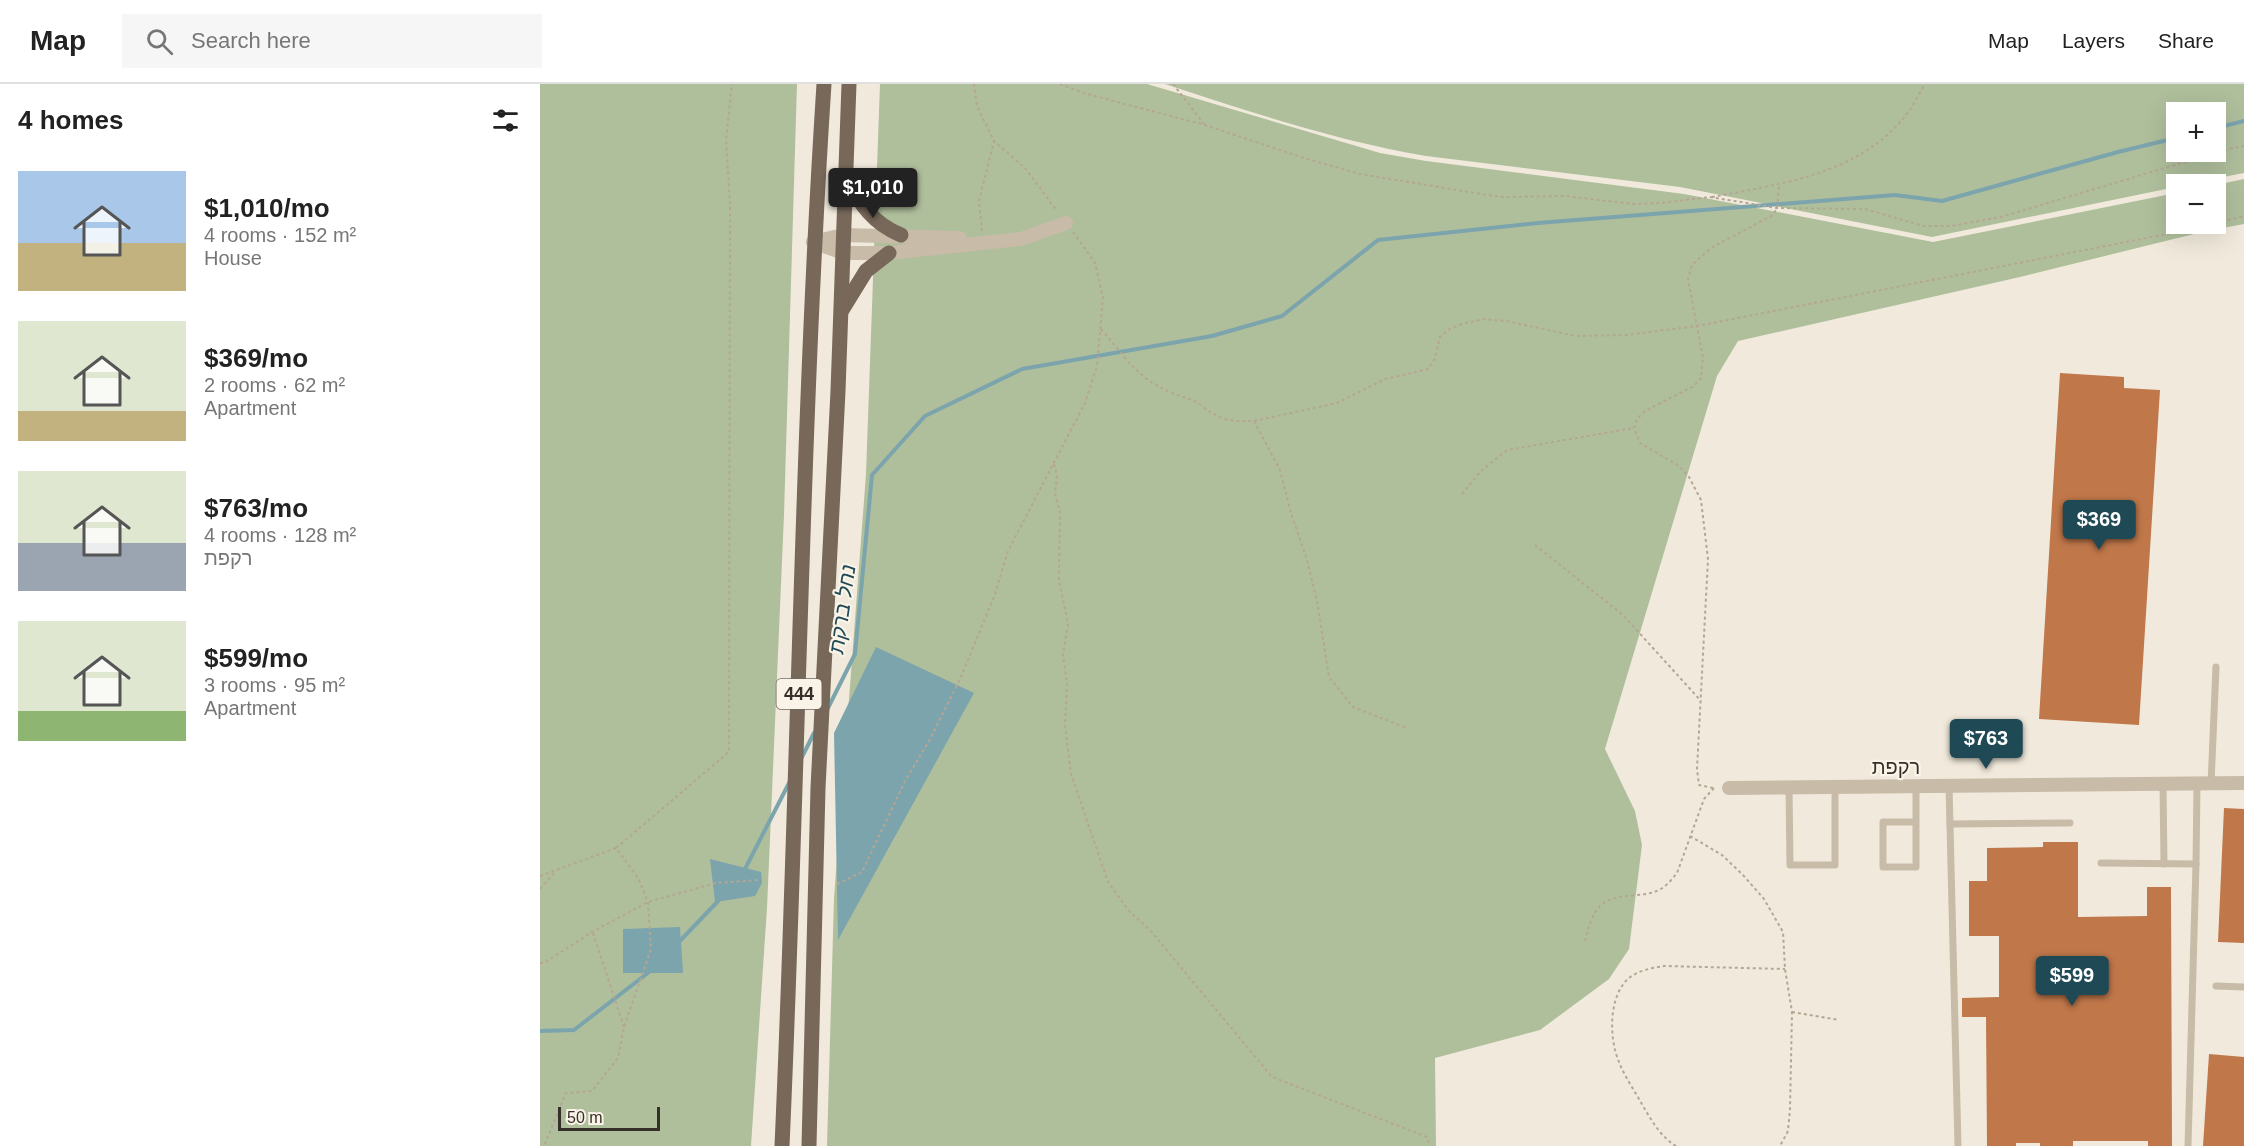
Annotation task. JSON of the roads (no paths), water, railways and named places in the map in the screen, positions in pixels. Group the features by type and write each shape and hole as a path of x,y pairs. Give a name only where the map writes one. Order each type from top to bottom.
{"main road":[{"name":"444","path":"782,1146 813,243 824,84"},
{"name":"444","path":"809,1146 818,788 849,84"},
{"path":"846,174 858,199 868,213 880,224 901,235"},
{"path":"840,313 866,271 889,253"}],"street":[{"path":"813,243 843,253 889,253 1035,236 1066,223"},
{"path":"813,243 843,235 901,235 1004,241"},
{"name":"רקפת","path":"1729,788 2244,783"}],"lane":[{"path":"2188,1146 2196,864 2216,667"},
{"path":"2163,784 2164,864"},
{"path":"1916,786 1916,822 1916,867 1883,867 1883,822 1916,822"},
{"path":"1949,786 1958,1146"},
{"path":"1789,787 1790,865 1835,865 1835,787"},
{"path":"1950,824 2070,823"},
{"path":"2101,863 2196,864"},
{"path":"2216,986 2244,987"}],"water":[{"path":"876,647 974,693 838,940 834,733"},
{"path":"710,859 761,872 762,883 755,896 715,902"},
{"path":"680,927 683,973 623,973 623,929"}],"waterway":[{"path":"2226,126 2244,121"},
{"path":"828,708 855,654 872,475 925,416 1022,369 1212,336 1282,316 1378,240 1538,223 1895,195 1942,201 2166,140"},
{"name":"נחל ברקת","path":"801,759 814,733"},
{"name":"נחל ברקת","path":"744,871 790,781"},
{"name":"נחל ברקת","path":"677,944 720,899"},
{"name":"נחל ברקת","path":"540,1031 574,1030 653,969"}]}
